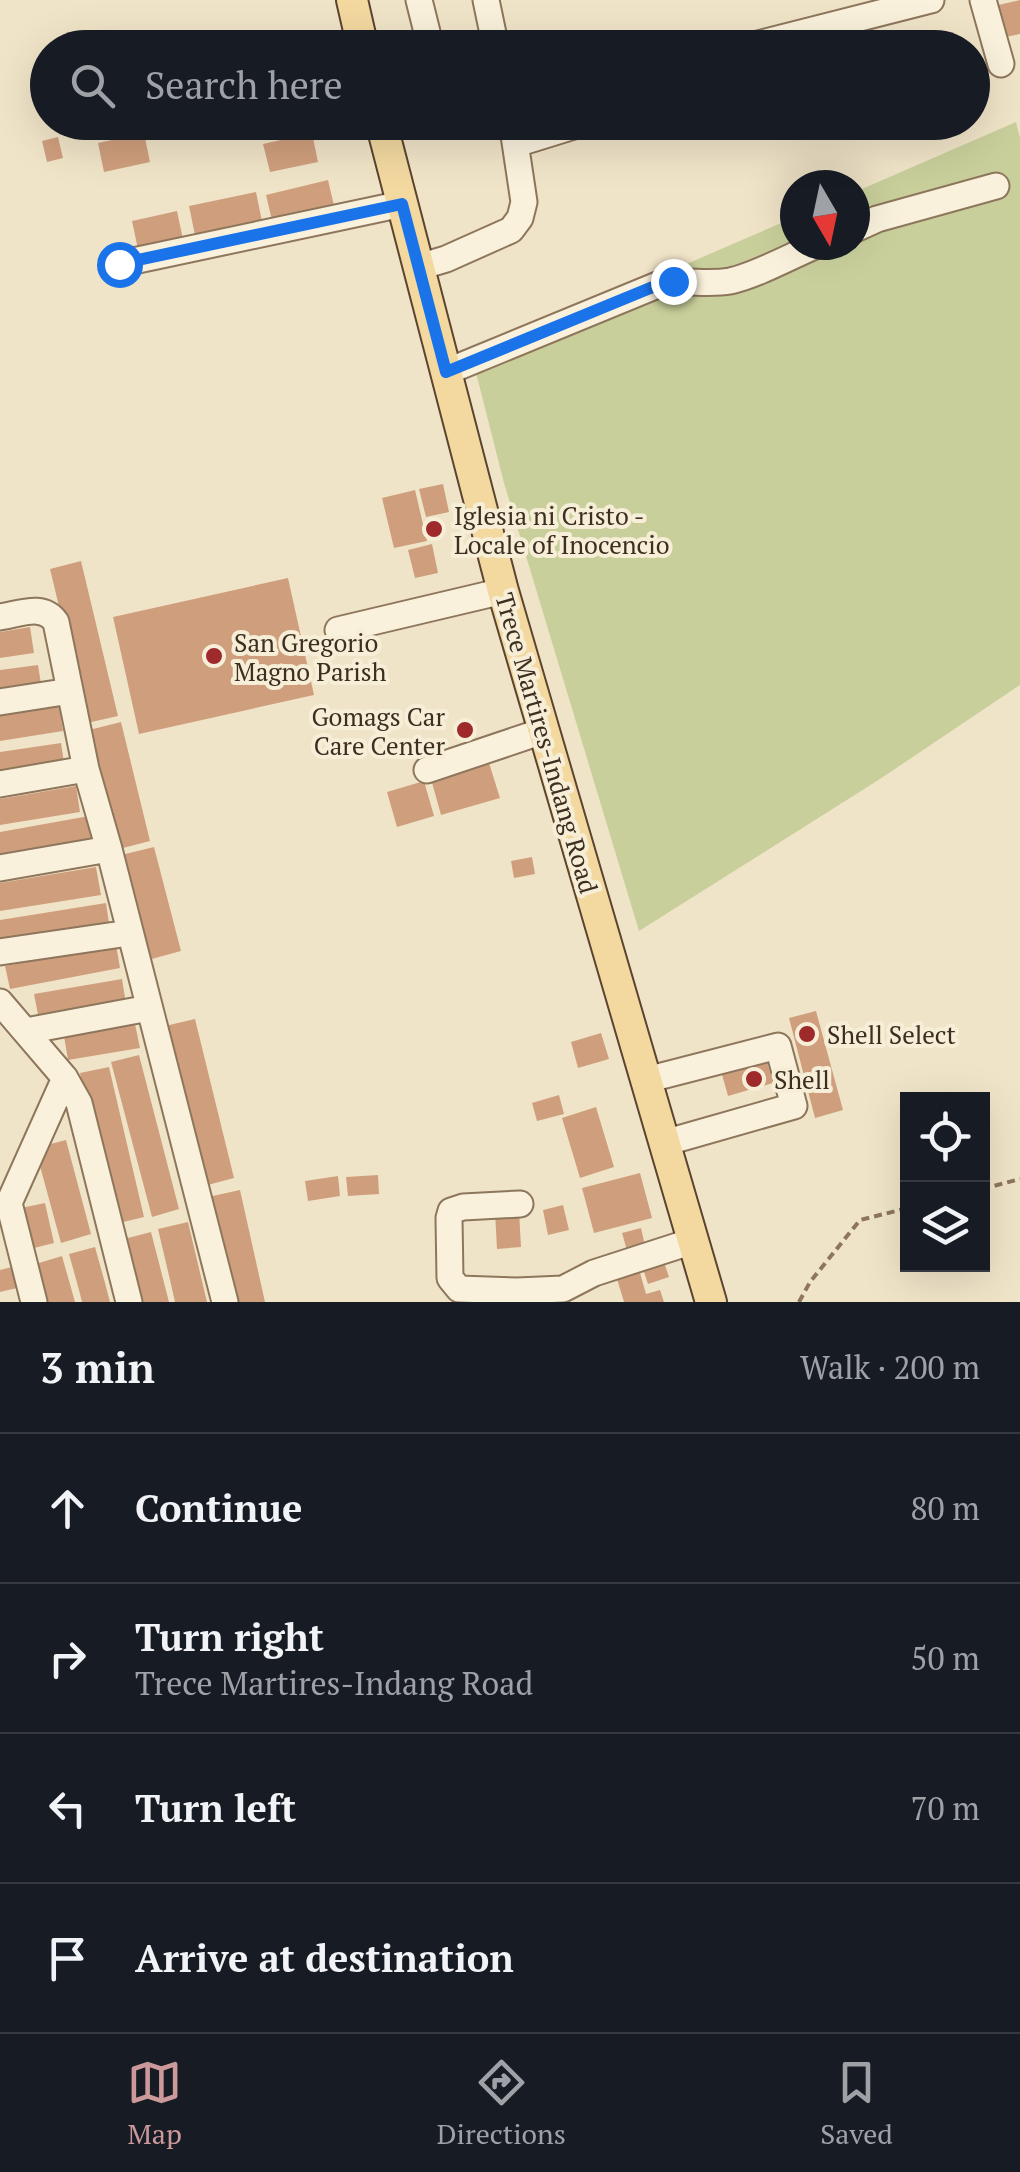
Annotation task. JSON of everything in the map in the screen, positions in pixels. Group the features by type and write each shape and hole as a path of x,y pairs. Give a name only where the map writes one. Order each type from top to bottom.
{"main road":[{"path":"352,0 359,30"},
{"name":"Trece Martires-Indang Road","path":"386,140 503,591 710,1302"}],"street":[{"path":"420,0 427,30"},
{"path":"486,0 492,30"},
{"path":"813,30 931,0"},
{"path":"983,0 1000,64"},
{"path":"419,266 446,259 512,230 524,202 515,140"},
{"path":"870,223 996,186"},
{"path":"119,264 402,204"},
{"path":"446,372 660,284 735,280 782,260"},
{"path":"338,630 503,591"},
{"path":"0,617 42,610 56,622 86,769 224,1302"},
{"path":"0,702 70,691"},
{"path":"427,770 543,730"},
{"path":"0,784 86,769"},
{"path":"0,868 109,849"},
{"path":"0,952 129,932"},
{"path":"0,1002 65,1078 79,1103 130,1302"},
{"path":"26,1031 149,1008"},
{"path":"646,1080 778,1046 794,1106 664,1143"},
{"path":"34,1302 9,1203 65,1078"},
{"path":"520,1204 451,1211 453,1285 517,1291 562,1289 594,1273 692,1241"}],"path":[{"path":"990,1186 1020,1179"},
{"path":"799,1302 810,1282 860,1220 900,1210"}],"green space":[{"path":"1016,122 1020,138 1020,685 880,779 639,931 504,483 472,357 780,224 780,260 870,260 870,185 975,140 990,140 990,133"}],"building":[{"path":"1020,0 1020,34 1000,38 994,6"},
{"path":"59,140 63,158 47,162 42,141"},
{"path":"145,140 150,162 104,172 98,143"},
{"path":"313,140 318,162 270,172 263,144"},
{"path":"328,180 336,214 274,229 266,195"},
{"path":"256,192 264,231 197,245 189,206"},
{"path":"177,211 184,244 139,254 132,221"},
{"path":"443,484 449,512 426,517 419,489"},
{"path":"415,490 427,541 394,548 382,498"},
{"path":"432,544 438,573 415,578 408,550"},
{"path":"81,561 118,716 87,723 50,569"},
{"name":"San Gregorio Magno Parish","path":"288,578 314,695 139,734 113,617"},
{"path":"30,627 34,653 0,658 0,632"},
{"path":"38,665 42,690 0,696 0,670"},
{"path":"59,706 63,731 0,741 0,715"},
{"path":"121,722 150,841 119,849 89,730"},
{"path":"61,743 65,769 0,779 0,752"},
{"path":"489,763 500,798 441,815 431,779"},
{"path":"424,781 434,816 397,827 387,792"},
{"path":"76,786 80,812 0,825 0,799"},
{"path":"89,816 94,845 0,862 0,832"},
{"path":"154,847 181,951 148,960 121,855"},
{"path":"532,857 535,874 514,878 511,861"},
{"path":"96,867 101,895 0,911 0,883"},
{"path":"106,903 110,930 0,947 0,920"},
{"path":"116,945 120,968 10,989 5,966"},
{"path":"122,979 127,1010 40,1025 34,994"},
{"path":"816,1011 843,1110 815,1118 789,1018"},
{"path":"195,1019 234,1178 204,1186 165,1026"},
{"path":"135,1024 140,1048 68,1060 64,1036"},
{"path":"601,1033 609,1059 578,1068 571,1042"},
{"path":"139,1055 179,1209 152,1217 111,1062"},
{"path":"766,1058 773,1083 728,1096 721,1071"},
{"path":"109,1067 144,1217 115,1224 80,1073"},
{"path":"559,1095 564,1114 537,1121 532,1103"},
{"path":"596,1107 614,1167 580,1178 562,1118"},
{"path":"66,1140 91,1234 61,1243 35,1148"},
{"path":"640,1173 652,1218 594,1233 582,1188"},
{"path":"378,1175 379,1194 348,1196 346,1177"},
{"path":"338,1176 340,1196 308,1201 305,1181"},
{"path":"240,1190 265,1302 231,1302 208,1197"},
{"path":"45,1203 54,1243 30,1249 21,1208"},
{"path":"563,1205 569,1230 548,1235 543,1210"},
{"path":"519,1211 521,1247 497,1249 495,1212"},
{"path":"188,1222 207,1302 175,1302 158,1229"},
{"path":"641,1228 646,1250 628,1254 622,1233"},
{"path":"151,1232 169,1302 140,1302 124,1239"},
{"path":"95,1247 110,1302 82,1302 69,1254"},
{"path":"62,1256 75,1302 40,1302 29,1266"},
{"path":"663,1259 669,1277 648,1284 642,1266"},
{"path":"637,1262 646,1294 660,1290 664,1302 624,1302 614,1269"},
{"path":"12,1267 17,1288 0,1292 0,1270"}],"place":[{"name":"Iglesia ni Cristo - Locale of Inocencio","path":"434,529"},
{"name":"San Gregorio Magno Parish","path":"214,656"},
{"name":"Gomags Car Care Center","path":"465,730"},
{"name":"Shell Select","path":"807,1034"},
{"name":"Shell","path":"754,1079"}],"route":[{"path":"119,264 402,204 446,372 673,281"}]}
